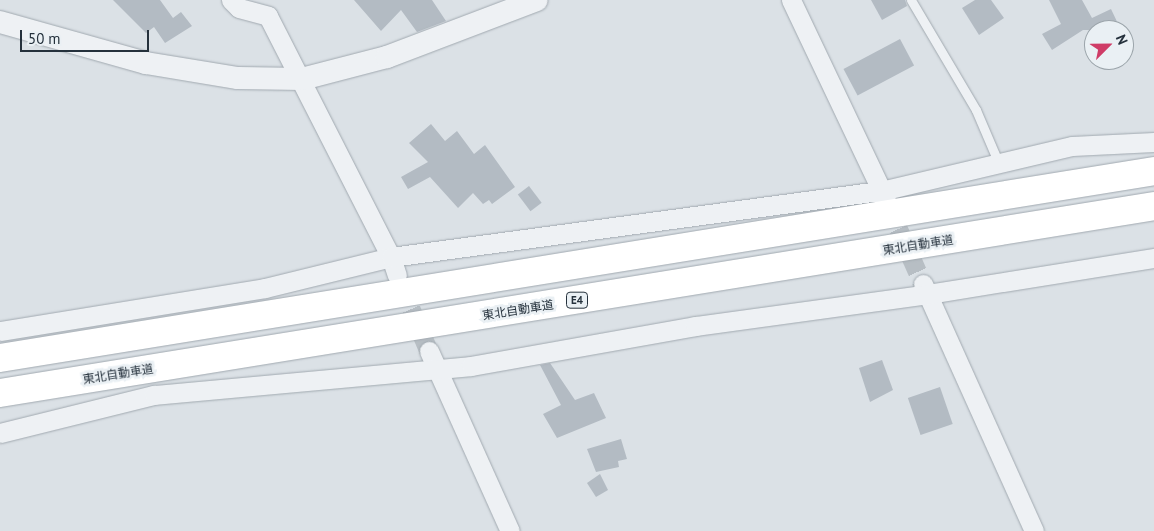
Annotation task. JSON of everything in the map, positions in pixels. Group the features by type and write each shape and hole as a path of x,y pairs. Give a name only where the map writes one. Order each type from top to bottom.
{"highway":[{"path":"0,358 1154,171"},
{"name":"東北自動車道","path":"0,393 1154,206"}],"street":[{"path":"231,0 239,8 268,16 302,79 391,257 397,275"},
{"path":"0,22 146,63 238,78 302,79 387,58 537,0"},
{"path":"791,0 884,196"},
{"path":"0,331 266,288 391,257 884,196 1072,146 1154,142"},
{"path":"0,433 154,395 491,362 695,326 926,289 1154,258"},
{"path":"926,289 1034,531"},
{"path":"429,351 510,531"}],"lane":[{"path":"911,0 976,110 1000,164"}],"building":[{"path":"113,0 160,0 173,18 181,12 192,26 165,43 154,27 146,33"},
{"path":"354,0 432,0 446,21 417,32 401,10 381,31"},
{"path":"871,0 905,0 907,6 882,20"},
{"path":"975,0 991,0 1004,18 979,35 962,8"},
{"path":"1049,0 1082,0 1092,18 1111,9 1116,20 1084,20 1084,30 1052,50 1042,34 1061,24"},
{"path":"900,39 914,65 858,96 843,69"},
{"path":"431,124 445,141 457,131 474,154 485,145 515,187 492,204 489,200 483,204 473,193 458,208 430,177 408,189 401,177 428,162 409,143"},
{"path":"529,186 542,203 530,211 518,194"},
{"path":"882,360 893,390 870,402 859,368"},
{"path":"550,363 575,400 594,393 606,418 557,438 543,414 561,405 540,365"},
{"path":"940,387 953,424 921,435 908,398"},
{"path":"621,439 627,459 618,461 619,467 596,472 587,449"},
{"path":"600,474 608,490 596,497 587,483"}],"tunnel":[{"path":"887,203 923,284"},
{"path":"400,283 429,351"}]}
